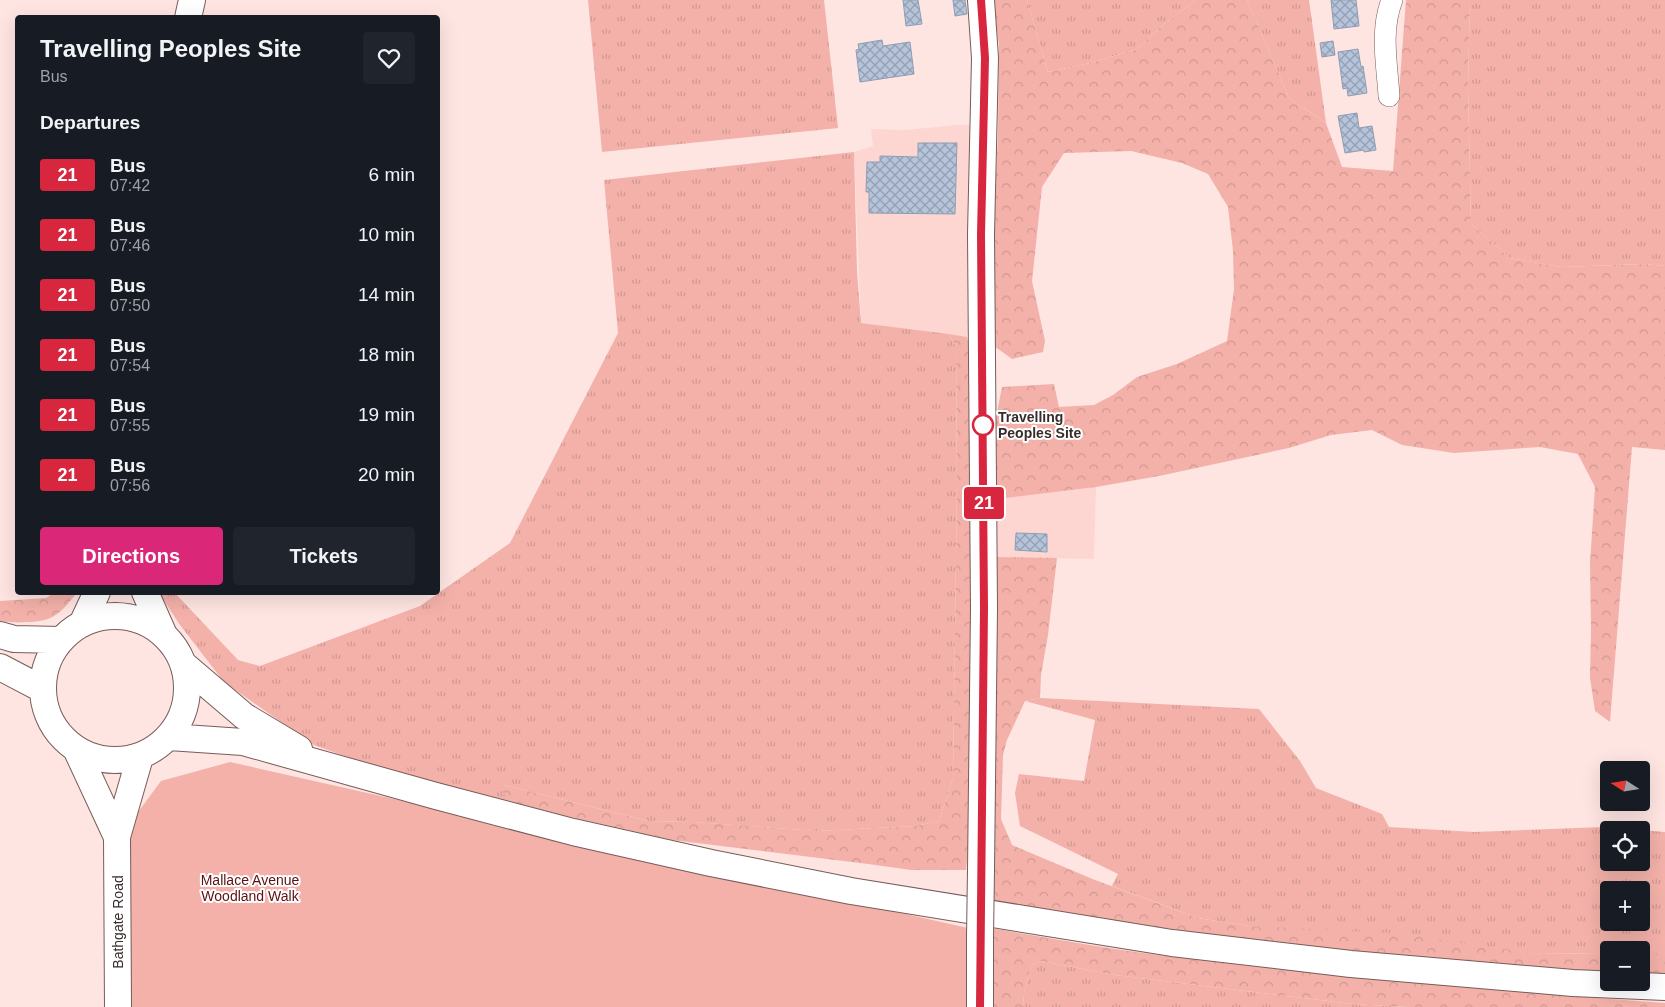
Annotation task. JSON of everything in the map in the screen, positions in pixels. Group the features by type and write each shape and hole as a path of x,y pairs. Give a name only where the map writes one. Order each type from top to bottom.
{"main road":[{"path":"189,15 192,0"},
{"path":"980,0 985,58 981,234 984,589 980,1007"},
{"path":"82,624 96,595"},
{"path":"146,595 164,635 183,664 244,716 330,767"},
{"path":"164,635 151,626 127,617 106,616 82,624 61,640 47,664 42,689 49,718 62,738 77,751 90,757 115,761 140,757 169,737 186,704 187,689 183,664"},
{"path":"0,635 14,640 61,640"},
{"path":"0,667 42,689"},
{"path":"169,737 243,742 573,832 711,863 880,895 1172,943 1350,964 1573,983 1665,987"},
{"name":"Bathgate Road","path":"77,751 117,837"},
{"name":"Bathgate Road","path":"118,1007 117,837 140,757"}],"street":[{"path":"1389,96 1384,31 1386,14 1392,0"}],"shaded area":[{"path":"976,125 972,273 967,337 861,323 854,152 873,146 871,129 906,130"},
{"path":"1096,487 1094,559 995,557 997,499"}],"green space":[{"path":"588,0 824,0 838,128 602,152"},
{"path":"992,0 1027,0 1048,72 1090,63 1137,49 1164,24 1196,0 1247,0 1289,98 1326,123 1342,167 1393,171 1406,0 1470,0 1468,86 1471,224 1510,258 1561,267 1644,264 1665,266 1665,450 1632,447 1610,722 1595,711 1590,678 1590,563 1595,487 1578,454 1540,447 1454,453 1402,445 1372,430 1331,435 1289,448 1159,476 1096,487 997,499 996,417 1002,387 1054,384 1059,407 1094,405 1113,395 1137,377 1177,364 1227,341 1234,289 1233,251 1228,207 1208,174 1182,163 1131,151 1064,153 1042,187 1032,281 1045,341 1043,352 1012,359 994,346 992,258 998,135 999,44"},
{"path":"1027,0 1196,0 1164,24 1137,49 1090,63 1048,72"},
{"path":"1247,0 1309,0 1326,123 1289,98"},
{"path":"1470,0 1665,0 1665,266 1644,264 1561,267 1510,258 1471,224 1468,86"},
{"path":"854,152 857,272 861,323 949,334 956,347 957,485 953,778 939,821 915,826 816,831 694,822 649,821 504,785 509,803 372,766 314,745 224,682 180,625 160,595 177,595 238,660 260,666 420,606 436,595 440,595 440,592 510,543 618,333 604,180"},
{"path":"949,334 967,337 971,356 970,833 966,870 911,870 672,840 509,803 503,792 504,785 649,821 694,822 817,831 915,826 939,821 953,778 957,485 956,347"},
{"path":"995,557 1057,558 1048,635 1041,675 1040,698 1025,701 1007,740 1003,755 1001,819 1012,845 1095,880 1198,918 1249,926 1392,933 1533,953 1600,954 1600,973 1556,971 1293,945 1157,927 993,901"},
{"path":"51,595 75,595 60,611 48,619 24,622 0,621 0,601 46,598"},
{"path":"1040,698 1259,709 1300,761 1316,788 1382,814 1389,827 1474,832 1600,827 1600,871 1650,871 1650,831 1665,832 1665,955 1650,955 1650,941 1600,941 1600,954 1533,953 1249,926 1198,918 1112,886 1118,874 1020,826 1015,793 1019,774 1084,781 1095,720 1025,701"},
{"name":"Mallace Avenue Woodland Walk","path":"230,762 968,928 975,1007 131,1007 130,823 161,781"},
{"path":"990,928 1111,948 1215,962 1408,982 1665,1003 1665,1007 1410,1007 1353,1004 1115,975 1041,961 1031,966 1024,994 1023,1007 991,1007"},
{"path":"1650,955 1665,955 1665,974 1650,974"},
{"path":"1041,961 1115,975 1353,1004 1410,1007 1023,1007 1024,994 1031,966"}],"building":[{"path":"903,0 918,0 922,24 906,26"},
{"path":"953,0 965,0 967,14 955,16"},
{"path":"1331,0 1356,0 1359,26 1334,29"},
{"path":"882,40 883,46 910,42 914,74 860,82 856,50 859,49 858,44"},
{"path":"1333,41 1335,55 1322,57 1320,43"},
{"path":"1358,49 1367,93 1348,96 1347,88 1343,89 1338,52"},
{"path":"1357,113 1359,128 1372,126 1376,150 1345,153 1338,116"},
{"path":"918,143 957,143 955,214 869,213 869,192 866,192 867,162 880,162 880,156 918,157"},
{"path":"1016,533 1047,534 1047,552 1015,550"}],"bus line":[{"name":"21","path":"980,1007 984,608 981,234 985,58 981,0"}],"place":[{"name":"Travelling Peoples Site","path":"983,425"}]}
